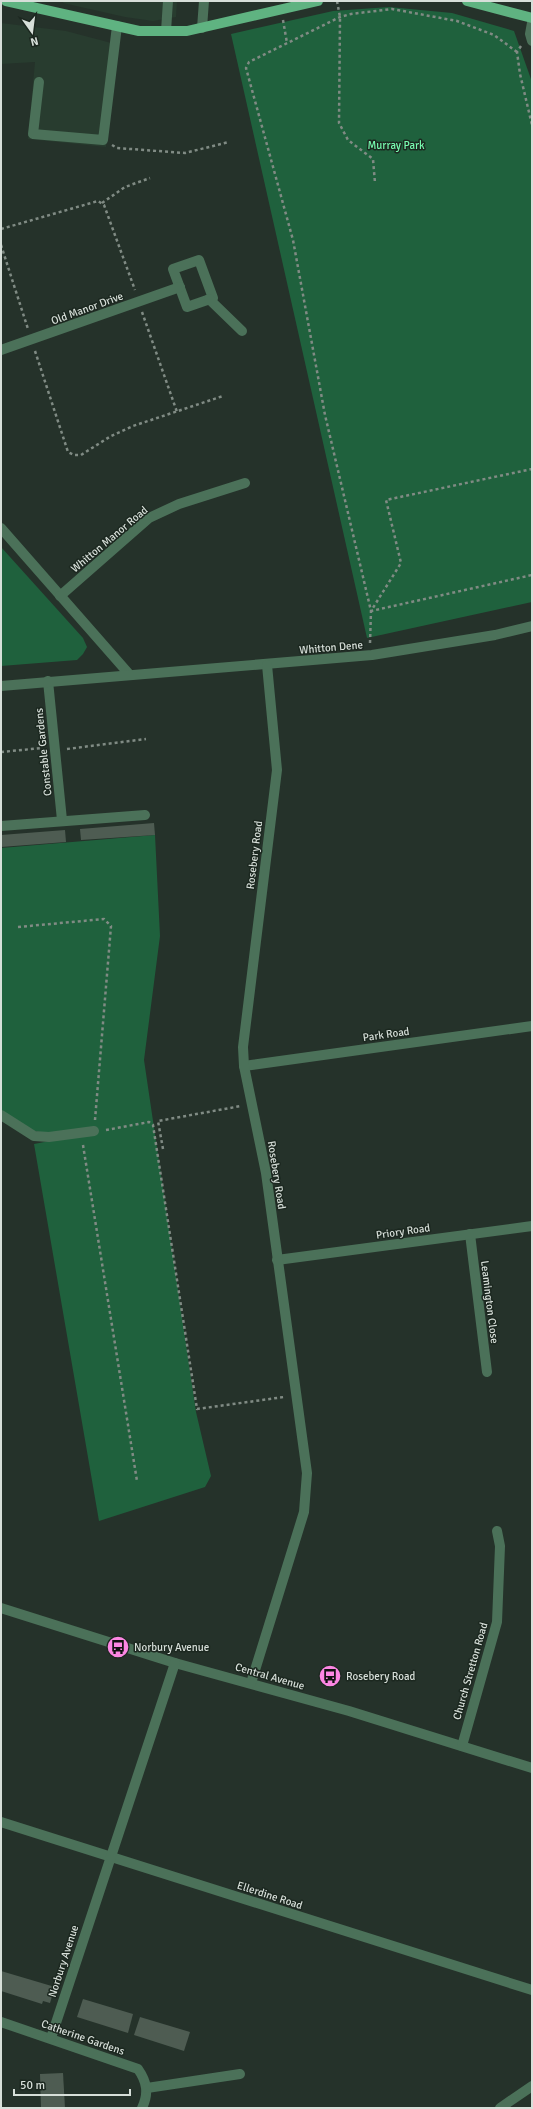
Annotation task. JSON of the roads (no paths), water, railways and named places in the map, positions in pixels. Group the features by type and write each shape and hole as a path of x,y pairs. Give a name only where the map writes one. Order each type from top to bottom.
{"main road":[{"path":"6,1 139,31 187,31 318,1"},
{"path":"467,1 532,18"}],"street":[{"path":"166,31 168,1"},
{"path":"202,28 204,1"},
{"path":"531,38 532,23"},
{"path":"39,82 33,134 103,140 117,26"},
{"path":"199,260 213,298 187,307 180,287 173,269 199,260"},
{"name":"Old Manor Drive","path":"1,350 180,287"},
{"path":"209,299 242,331"},
{"name":"Whitton Manor Road","path":"60,596 149,518 179,504 245,483"},
{"path":"1,528 129,674"},
{"name":"Whitton Dene","path":"1,686 129,674 267,665 372,655 495,635 532,626"},
{"name":"Rosebery Road","path":"251,1683 304,1512 307,1473 266,1173 244,1066 243,1047 277,770 267,665"},
{"name":"Constable Gardens","path":"48,681 62,820"},
{"path":"1,826 62,820 145,815"},
{"name":"Park Road","path":"244,1066 532,1026"},
{"path":"1,1115 34,1136 49,1137 94,1129"},
{"name":"Priory Road","path":"277,1260 532,1226"},
{"name":"Leamington Close","path":"470,1234 487,1372"},
{"name":"Church Stretton Road","path":"462,1746 497,1622 500,1546 497,1531"},
{"name":"Central Avenue","path":"1,1608 175,1663 251,1683 532,1768"},
{"name":"Norbury Avenue","path":"51,2038 109,1857 175,1663"},
{"name":"Ellerdine Road","path":"1,1822 532,1990"},
{"name":"Catherine Gardens","path":"1,2022 138,2069 144,2078 147,2088"},
{"path":"142,2108 146,2099 147,2088 240,2074"},
{"path":"500,2108 532,2086"}],"place":[{"name":"Norbury Avenue","path":"118,1647"},
{"name":"Rosebery Road","path":"330,1676"}],"park label":[{"name":"Murray Park","path":"396,145"}]}
